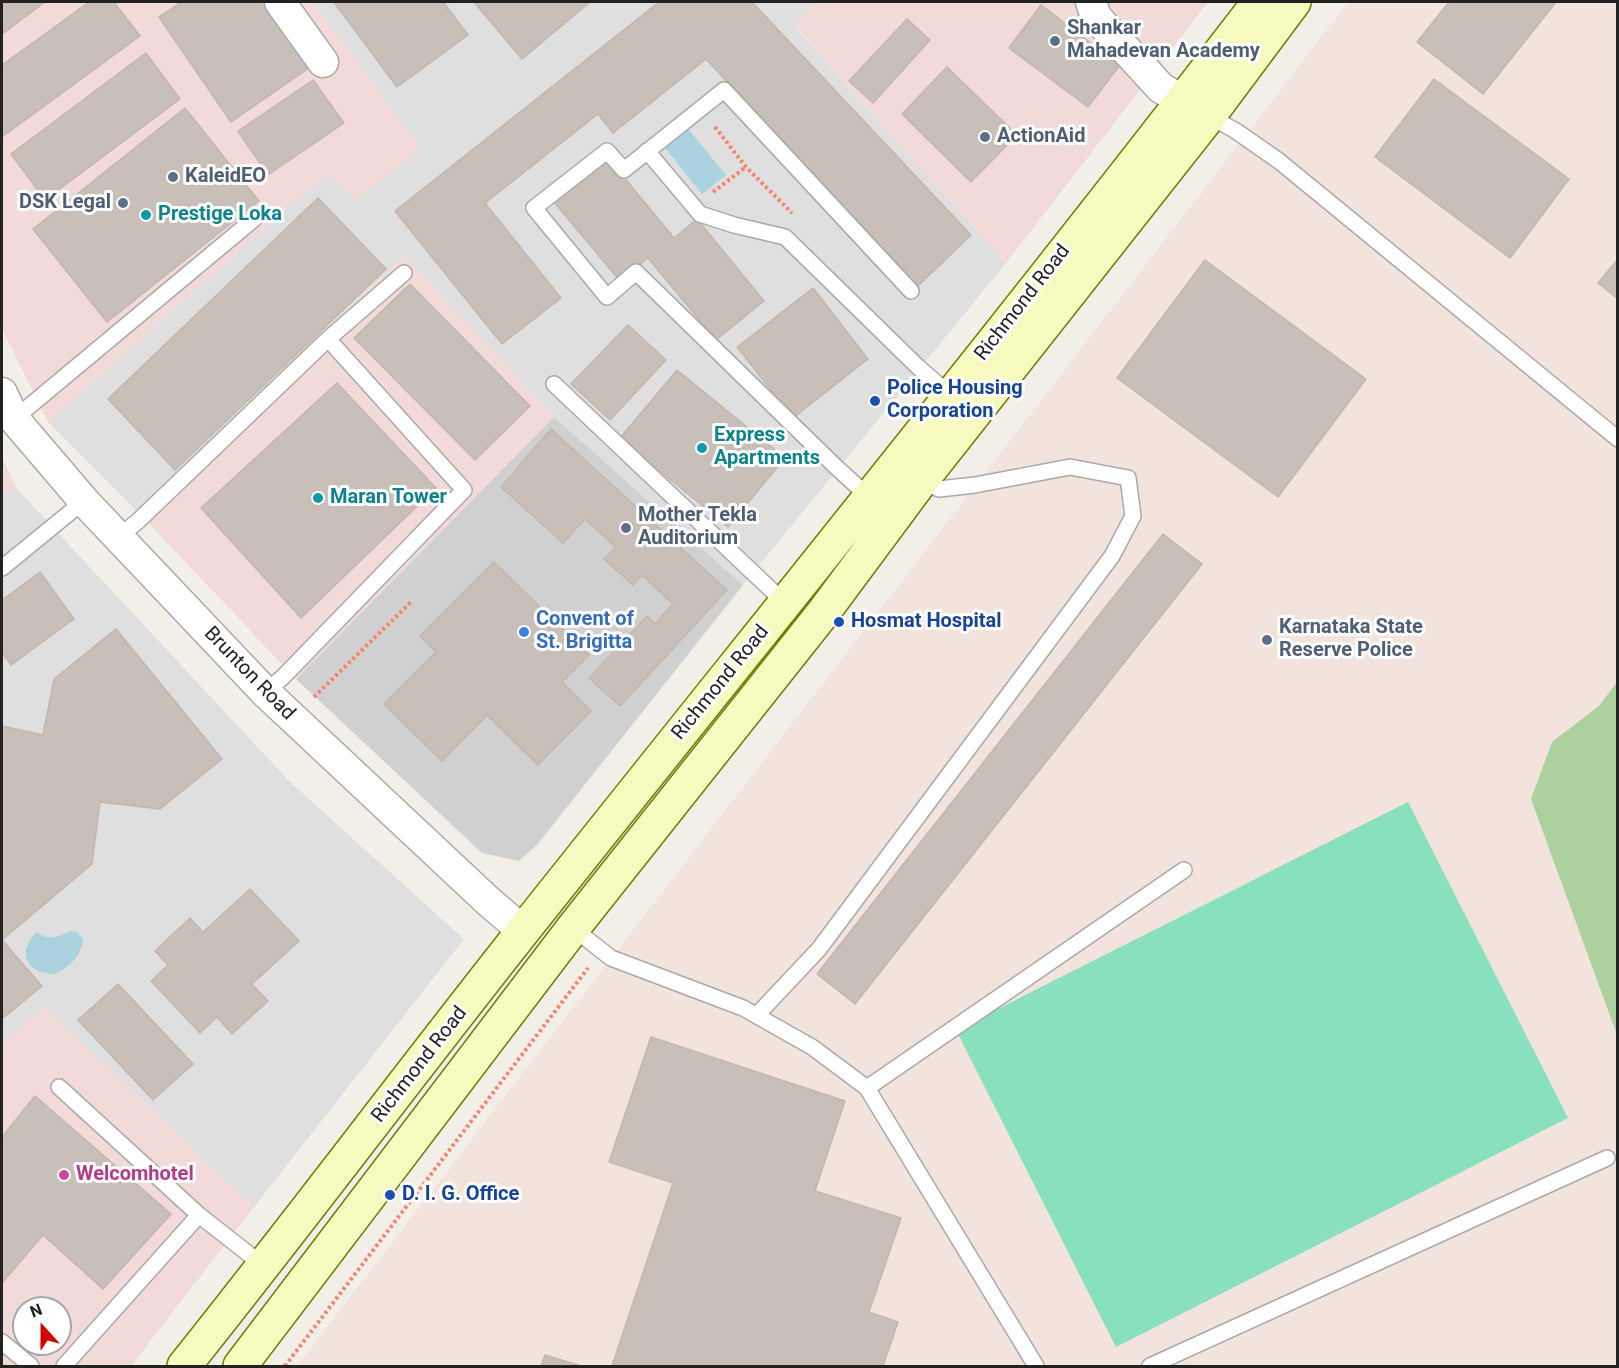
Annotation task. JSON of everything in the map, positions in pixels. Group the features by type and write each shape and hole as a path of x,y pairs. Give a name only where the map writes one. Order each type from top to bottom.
{"main road":[{"name":"Richmond Road","path":"1195,109 1259,2"},
{"name":"Richmond Road","path":"240,1366 564,939 823,613 921,481 1032,315 1195,109 1294,2"},
{"name":"Richmond Road","path":"184,1366 523,931 950,395 1032,315"},
{"path":"523,931 564,939"}],"street":[{"path":"280,2 323,62"},
{"path":"1091,2 1096,17 1161,88 1195,109"},
{"name":"Brunton Road","path":"8,406 84,501 265,692 523,931"}],"lane":[{"path":"870,498 636,272 607,297 534,208 607,151 624,170 724,90 911,291"},
{"path":"1195,109 1236,131 1280,161 1617,439"},
{"path":"647,152 700,213 734,225 785,237 917,366 950,395"},
{"path":"8,406 254,219"},
{"path":"118,537 137,522 328,339 404,273"},
{"path":"265,692 283,677 464,490 328,339"},
{"path":"554,384 785,603"},
{"path":"757,1015 819,949 1112,556 1133,516 1128,478 1070,467 975,485 939,489 921,481"},
{"path":"2,568 84,501"},
{"path":"867,1088 1184,870"},
{"path":"564,939 743,1008 812,1047 867,1088 1036,1366"},
{"path":"59,1087 200,1215 264,1266"},
{"path":"1150,1366 1607,1158"},
{"path":"64,1366 200,1215"},
{"path":"2,1342 31,1366"}],"path":[{"path":"315,697 412,601"}],"shaded area":[{"path":"2,2 313,2 421,149 354,201 328,172 48,422 2,329"},
{"path":"313,2 815,2 795,27 1006,263 743,585 554,417 404,255 138,512 48,422 328,172 421,149"},
{"path":"815,2 1208,2 1006,263 795,26"},
{"path":"1348,2 1617,2 1617,1366 297,1366"},
{"path":"404,255 554,417 296,679 138,512"},
{"name":"Convent of St. Brigitta","path":"554,417 743,585 537,845 519,861 482,853 296,679"},
{"path":"2,457 17,489 2,496"},
{"path":"17,489 290,782 464,939 254,1207 44,1007 2,1044 2,496"},
{"path":"43,1006 254,1207 131,1366 2,1366 2,1044"}],"green space":[{"path":"1617,682 1617,1035 1531,799 1552,742 1599,706"},
{"path":"1408,802 1568,1118 1116,1347 956,1030"}],"water":[{"path":"684,124 726,175 702,194 661,143"},
{"path":"71,931 77,932 83,939 77,956 65,968 55,974 45,973 31,966 27,961 27,947 37,932 50,937"}],"building":[{"path":"2,2 45,2 2,34"},
{"path":"89,2 114,2 140,36 2,137 2,65"},
{"path":"182,2 263,2 309,68 231,122 159,17"},
{"path":"334,2 443,2 468,35 397,87"},
{"path":"474,2 590,2 522,59"},
{"path":"659,2 752,2 971,235 918,286 706,59 613,133 598,114 485,203 561,298 502,344 395,211"},
{"path":"1449,2 1556,2 1483,94 1417,42"},
{"path":"1041,5 1120,65 1088,107 1009,48"},
{"path":"907,19 930,40 873,103 849,81"},
{"path":"146,53 180,99 45,200 11,154"},
{"path":"947,67 1017,135 971,182 902,114"},
{"path":"1434,79 1569,179 1510,258 1375,157"},
{"path":"313,80 344,123 268,175 238,131"},
{"name":"Prestige Loka","path":"185,108 259,201 107,322 33,229"},
{"path":"608,158 674,238 697,219 764,301 716,340 648,258 620,281 554,202"},
{"path":"318,198 386,269 175,470 108,399"},
{"path":"1618,259 1618,299 1598,283"},
{"path":"1205,260 1366,379 1278,497 1117,378"},
{"path":"410,284 530,406 475,460 354,338"},
{"path":"813,288 868,359 793,418 737,347"},
{"path":"628,325 666,360 610,420 571,384"},
{"name":"Express Apartments","path":"677,370 785,458 728,527 620,438"},
{"name":"Maran Tower","path":"337,383 436,488 301,618 201,508"},
{"path":"551,429 727,590 620,706 589,678 647,616 655,624 673,604 642,575 633,585 604,559 616,547 585,519 563,543 501,487"},
{"path":"1163,534 1202,564 855,1004 817,974"},
{"path":"494,562 589,655 562,682 591,711 538,765 487,715 442,761 384,704 436,652 420,636"},
{"path":"40,572 74,619 11,665 2,652 2,600"},
{"path":"116,629 222,759 160,809 100,802 92,864 2,940 2,726 43,735 54,679"},
{"path":"250,889 299,941 252,984 268,1001 232,1034 217,1017 200,1033 151,981 168,965 155,951 190,918 203,932"},
{"path":"2,940 42,986 2,1019"},
{"path":"118,984 193,1064 153,1100 78,1020"},
{"path":"651,1037 845,1101 815,1191 901,1218 869,1312 898,1322 883,1366 612,1366 673,1183 609,1162"},
{"name":"Welcomhotel","path":"35,1096 171,1214 103,1289 43,1235 2,1283 2,1137"},
{"path":"545,1355 581,1366 541,1366"}],"place":[{"name":"Shankar Mahadevan Academy","path":"1055,41"},
{"name":"ActionAid","path":"985,137"},
{"name":"KaleidEO","path":"173,177"},
{"name":"DSK Legal","path":"123,203"},
{"name":"Prestige Loka","path":"146,215"},
{"name":"Police Housing Corporation","path":"875,401"},
{"name":"Express Apartments","path":"702,448"},
{"name":"Maran Tower","path":"318,498"},
{"name":"Mother Tekla Auditorium","path":"626,528"},
{"name":"Hosmat Hospital","path":"839,622"},
{"name":"Convent of St. Brigitta","path":"524,632"},
{"name":"Karnataka State Reserve Police","path":"1267,640"},
{"name":"Welcomhotel","path":"64,1175"},
{"name":"D. I. G. Office","path":"390,1195"}]}
